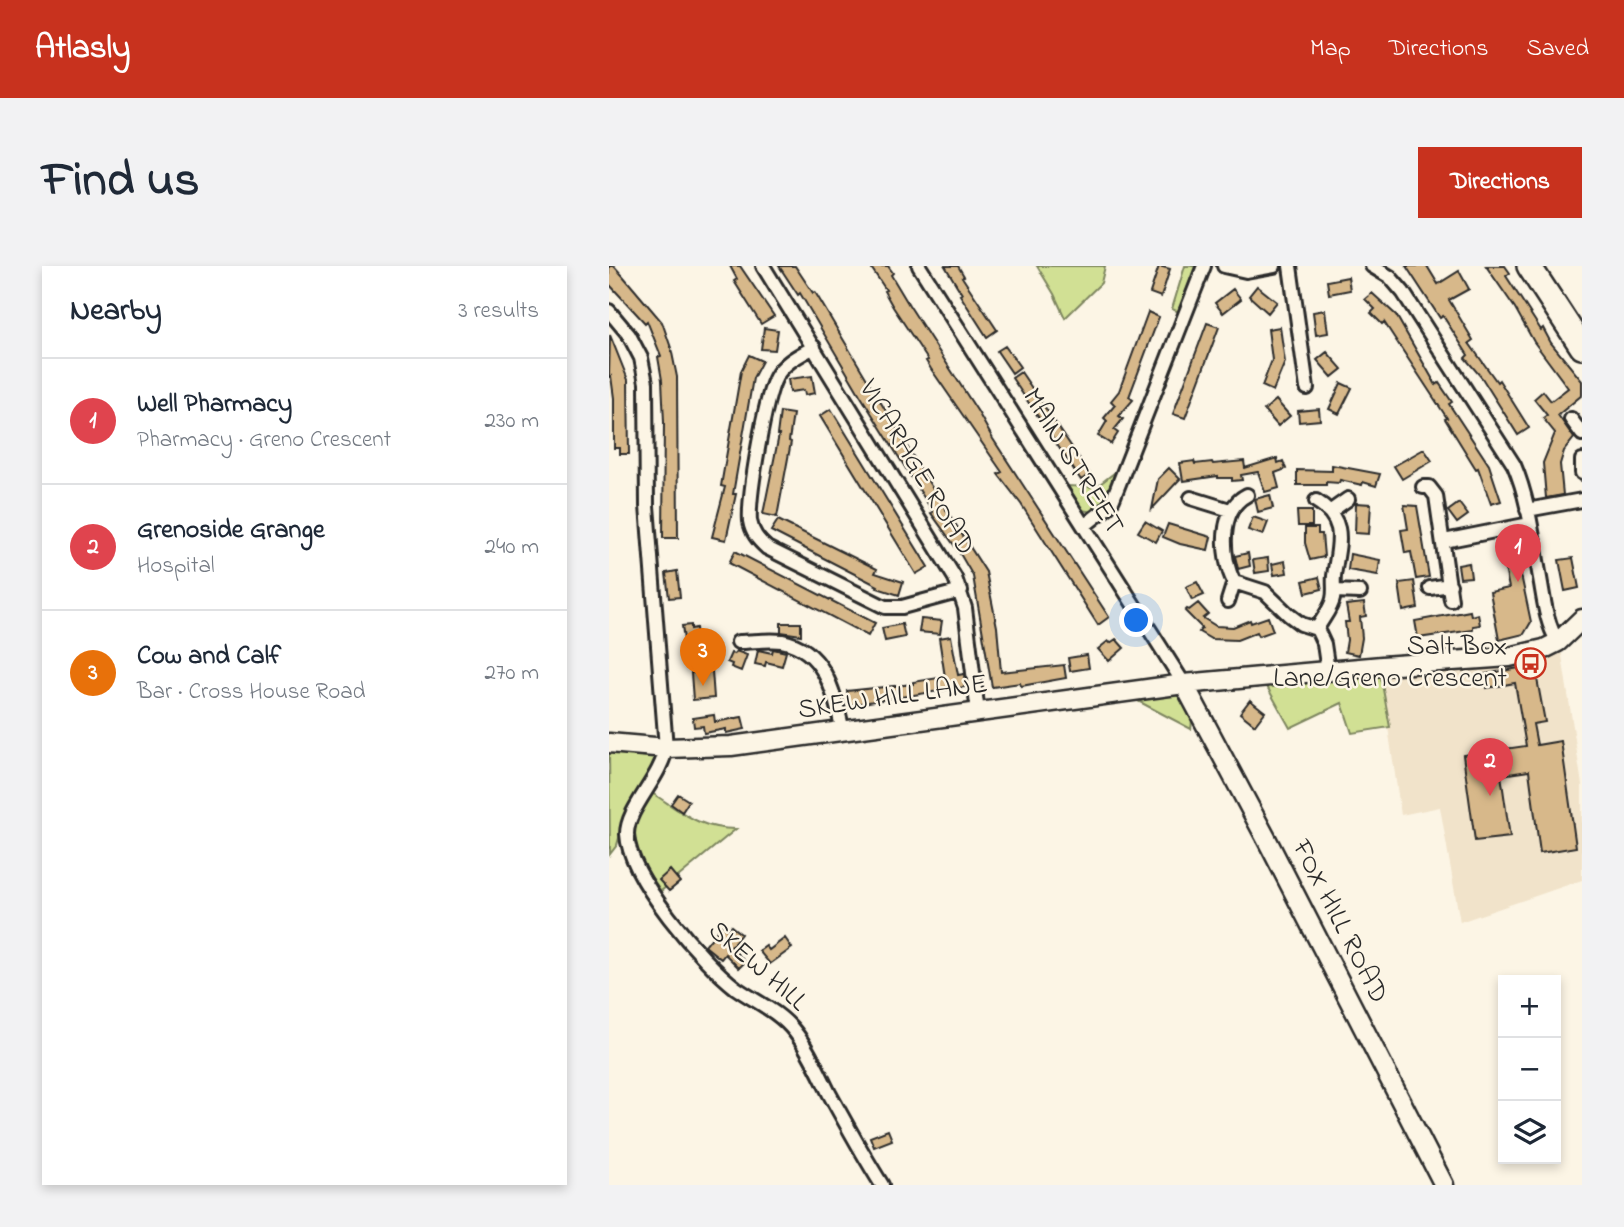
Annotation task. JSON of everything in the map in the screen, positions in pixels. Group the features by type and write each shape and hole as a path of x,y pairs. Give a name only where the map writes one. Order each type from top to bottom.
{"highway":[{"path":"1529,266 1582,347"}],"street":[{"name":"VICARAGE ROAD","path":"763,266 942,555 961,591 978,713"},
{"name":"MAIN STREET","path":"919,266 1184,684"},
{"path":"1084,526 1108,507 1112,499 1204,266"},
{"path":"1224,266 1246,271 1274,266"},
{"path":"1290,266 1307,388"},
{"path":"1372,266 1403,292 1506,451 1521,482 1548,623 1558,642 1582,620"},
{"path":"609,311 629,335 637,350 646,383 647,506 666,748"},
{"path":"814,346 782,368 771,388 751,503 750,523 753,532 767,548 885,607 902,607 961,591"},
{"path":"1571,419 1582,433"},
{"path":"1582,460 1582,473"},
{"path":"1423,487 1429,487 1436,496 1451,600"},
{"path":"1228,601 1234,582 1225,539 1230,510 1247,495"},
{"path":"1191,498 1230,510"},
{"path":"1331,511 1348,499"},
{"path":"1527,510 1582,500"},
{"path":"1316,501 1331,511 1338,529 1339,541 1333,579 1333,601 1317,628"},
{"path":"1444,541 1530,524"},
{"path":"1234,582 1265,592 1295,620 1317,628 1324,644 1328,671"},
{"path":"1430,588 1450,585"},
{"path":"1334,591 1360,592"},
{"path":"738,642 784,642 815,660 829,678 843,731"},
{"name":"SKEW HILL LANE","path":"609,743 666,748 731,746 1184,684 1509,657 1544,649 1558,642"},
{"name":"FOX HILL ROAD","path":"1184,684 1274,852 1444,1185"},
{"name":"SKEW HILL","path":"666,748 658,774 628,825 633,857 669,919 707,962 795,1032 882,1185"}],"shaded area":[{"path":"1561,649 1582,785 1582,880 1460,922 1440,807 1401,815 1380,673"}],"green space":[{"path":"1037,266 1105,266 1101,283 1065,318"},
{"path":"1185,266 1195,266 1179,312 1172,309"},
{"path":"1118,470 1108,498 1094,512 1081,510 1066,486 1096,487"},
{"path":"1380,673 1390,727 1352,733 1342,703 1290,728 1265,683"},
{"path":"1173,693 1182,699 1188,708 1191,729 1138,701"},
{"path":"609,749 658,755 644,787 633,800 617,845 610,854"},
{"path":"652,793 701,823 736,829 661,891 637,856 632,828"}],"building":[{"path":"609,266 614,266 662,322 671,348 677,377 678,538 663,538 664,422 658,357 661,356 647,321 645,323 609,284"},
{"path":"730,266 740,266 774,316 761,324 734,281 737,279"},
{"path":"779,266 795,266 813,293 815,292 924,475 986,572 997,627 1001,672 1064,665 1066,678 1021,686 1020,683 992,687 973,576 931,513 933,512 800,293 798,295"},
{"path":"870,266 888,266 893,273 891,275 909,305 993,439 1109,617 1098,625 1021,504 998,474 1002,472 931,369"},
{"path":"945,266 958,266 964,276 962,277 997,330 987,337 960,295 962,294"},
{"path":"1159,266 1170,269 1161,297 1150,293"},
{"path":"1406,266 1427,266 1438,284 1459,271 1469,289 1449,300 1473,340 1469,343 1497,382 1499,380 1529,428 1518,435 1482,378 1465,358 1468,355 1443,316 1440,318"},
{"path":"1486,266 1505,266 1510,273 1506,276 1541,330 1543,328 1551,343 1582,381 1582,395 1558,415 1574,438 1564,451 1560,464 1563,495 1546,498 1543,463 1555,433 1543,418 1547,415 1534,399 1543,391 1551,401 1568,388 1534,342"},
{"path":"1348,277 1350,290 1329,294 1327,281"},
{"path":"1257,286 1277,302 1268,313 1249,296"},
{"path":"1233,289 1241,299 1223,313 1215,303"},
{"path":"1372,293 1396,315 1436,385 1439,383 1452,402 1449,404 1489,465 1501,501 1491,504 1478,468 1476,469 1445,419 1447,418 1384,322 1382,324 1371,313 1375,309 1365,299"},
{"path":"1325,310 1328,333 1316,335 1313,312"},
{"path":"1148,312 1159,317 1129,397 1133,400 1119,416 1123,419 1114,430 1118,433 1111,444 1098,436 1107,421 1104,418 1115,405 1111,401 1119,391"},
{"path":"1207,323 1219,327 1185,418 1173,414"},
{"path":"1280,327 1285,362 1273,391 1262,386 1272,360 1268,329"},
{"path":"764,328 778,330 775,350 761,349"},
{"path":"610,335 628,380 629,454 620,454 620,448 614,448 614,398 611,376 609,377"},
{"path":"1005,346 1020,367 1012,373 997,351"},
{"path":"1327,352 1342,369 1332,377 1317,360"},
{"path":"749,355 762,361 753,378 733,494 736,494 726,540 712,537 725,487 721,486 741,371"},
{"path":"1021,372 1090,474 1081,480 1012,378"},
{"path":"812,376 815,393 805,395 804,390 790,392 788,379"},
{"path":"1341,383 1352,388 1339,414 1329,409"},
{"path":"1276,400 1290,416 1278,426 1264,410"},
{"path":"831,409 928,567 916,574 820,416"},
{"path":"1319,409 1320,420 1299,422 1298,411"},
{"path":"780,412 793,414 791,442 777,517 763,514 779,435"},
{"path":"1424,449 1432,461 1402,479 1394,466"},
{"path":"1277,458 1278,463 1283,461 1286,469 1275,473 1279,488 1265,492 1258,472 1241,475 1242,480 1232,481 1232,478 1218,476 1183,481 1180,463 1244,461 1245,468"},
{"path":"1332,465 1380,474 1376,486 1340,480 1339,483 1326,482 1326,485 1297,485 1297,470 1332,471"},
{"path":"1169,468 1180,479 1152,509 1158,479"},
{"path":"1270,495 1273,508 1258,512 1255,499"},
{"path":"1356,503 1371,504 1369,534 1355,533"},
{"path":"1459,503 1468,515 1457,523 1448,511"},
{"path":"1404,505 1417,506 1429,577 1416,579 1411,552 1405,553 1401,530 1408,529"},
{"path":"1297,511 1312,511 1312,526 1298,526"},
{"path":"1253,517 1268,522 1263,535 1248,530"},
{"path":"778,520 877,569 875,573 903,582 899,595 877,588 878,586 771,531"},
{"path":"1145,521 1162,531 1156,542 1138,532"},
{"path":"1168,524 1211,537 1208,550 1163,537"},
{"path":"1305,528 1318,528 1318,534 1322,534 1324,557 1310,560 1305,543"},
{"path":"735,551 875,623 868,636 729,563"},
{"path":"1248,553 1250,566 1238,569 1235,556"},
{"path":"1350,554 1380,560 1378,575 1348,570"},
{"path":"1268,558 1269,571 1255,573 1253,560"},
{"path":"1573,558 1579,588 1565,591 1559,560"},
{"path":"1285,561 1287,573 1274,575 1272,564"},
{"path":"1469,563 1471,577 1460,578 1458,565"},
{"path":"1514,566 1520,570 1531,622 1524,634 1499,640 1490,592 1509,588 1505,568"},
{"path":"677,571 680,597 669,598 666,573"},
{"path":"1319,577 1322,589 1306,593 1303,581"},
{"path":"1414,581 1418,608 1403,611 1399,583"},
{"path":"1197,582 1204,595 1192,600 1186,587"},
{"path":"1198,603 1208,614 1203,618 1216,626 1233,627 1268,617 1273,631 1259,636 1257,632 1237,640 1211,639 1199,632 1202,628 1185,611"},
{"path":"1364,603 1366,616 1360,617 1362,638 1359,655 1345,652 1345,622 1349,622 1346,605"},
{"path":"1470,611 1471,616 1478,614 1480,625 1473,626 1473,630 1418,638 1415,621"},
{"path":"921,619 942,621 940,634 919,632"},
{"path":"781,623 801,623 801,635 781,632"},
{"path":"902,624 905,637 885,641 882,628"},
{"path":"691,625 691,629 696,628 698,645 685,647 682,626"},
{"path":"951,636 958,675 964,674 965,687 849,705 847,691 913,684 945,677 939,638"},
{"path":"1116,639 1124,648 1109,661 1098,649 1108,641 1110,643"},
{"path":"773,649 786,652 782,666 766,662 765,666 755,664 758,650 772,653"},
{"path":"736,651 747,655 741,671 727,662 731,653"},
{"path":"1087,655 1089,668 1070,671 1068,658"},
{"path":"1525,667 1525,670 1535,668 1545,722 1533,724 1537,745 1561,741 1576,847 1540,853 1529,771 1501,775 1510,837 1475,841 1463,755 1526,746 1515,683 1487,688 1485,674"},
{"path":"712,671 714,698 693,700 691,673"},
{"path":"1250,700 1265,712 1255,725 1240,713"},
{"path":"714,715 715,722 742,717 745,729 726,733 726,729 704,733 703,726 694,727 693,718"},
{"path":"678,794 689,801 682,812 671,804"},
{"path":"670,870 680,882 669,891 659,880"},
{"path":"722,925 728,930 731,926 741,934 731,947 745,962 739,968 725,954 721,959 705,946"},
{"path":"785,938 792,948 770,964 759,951 766,946 769,950"},
{"path":"888,1130 892,1140 874,1147 870,1137"}],"place":[{"name":"Well Pharmacy","path":"1518,582"},
{"name":"Salt Box Lane/Greno Crescent","path":"1530,663"},
{"name":"Cow and Calf","path":"703,686"},
{"name":"Grenoside Grange","path":"1490,796"}]}
